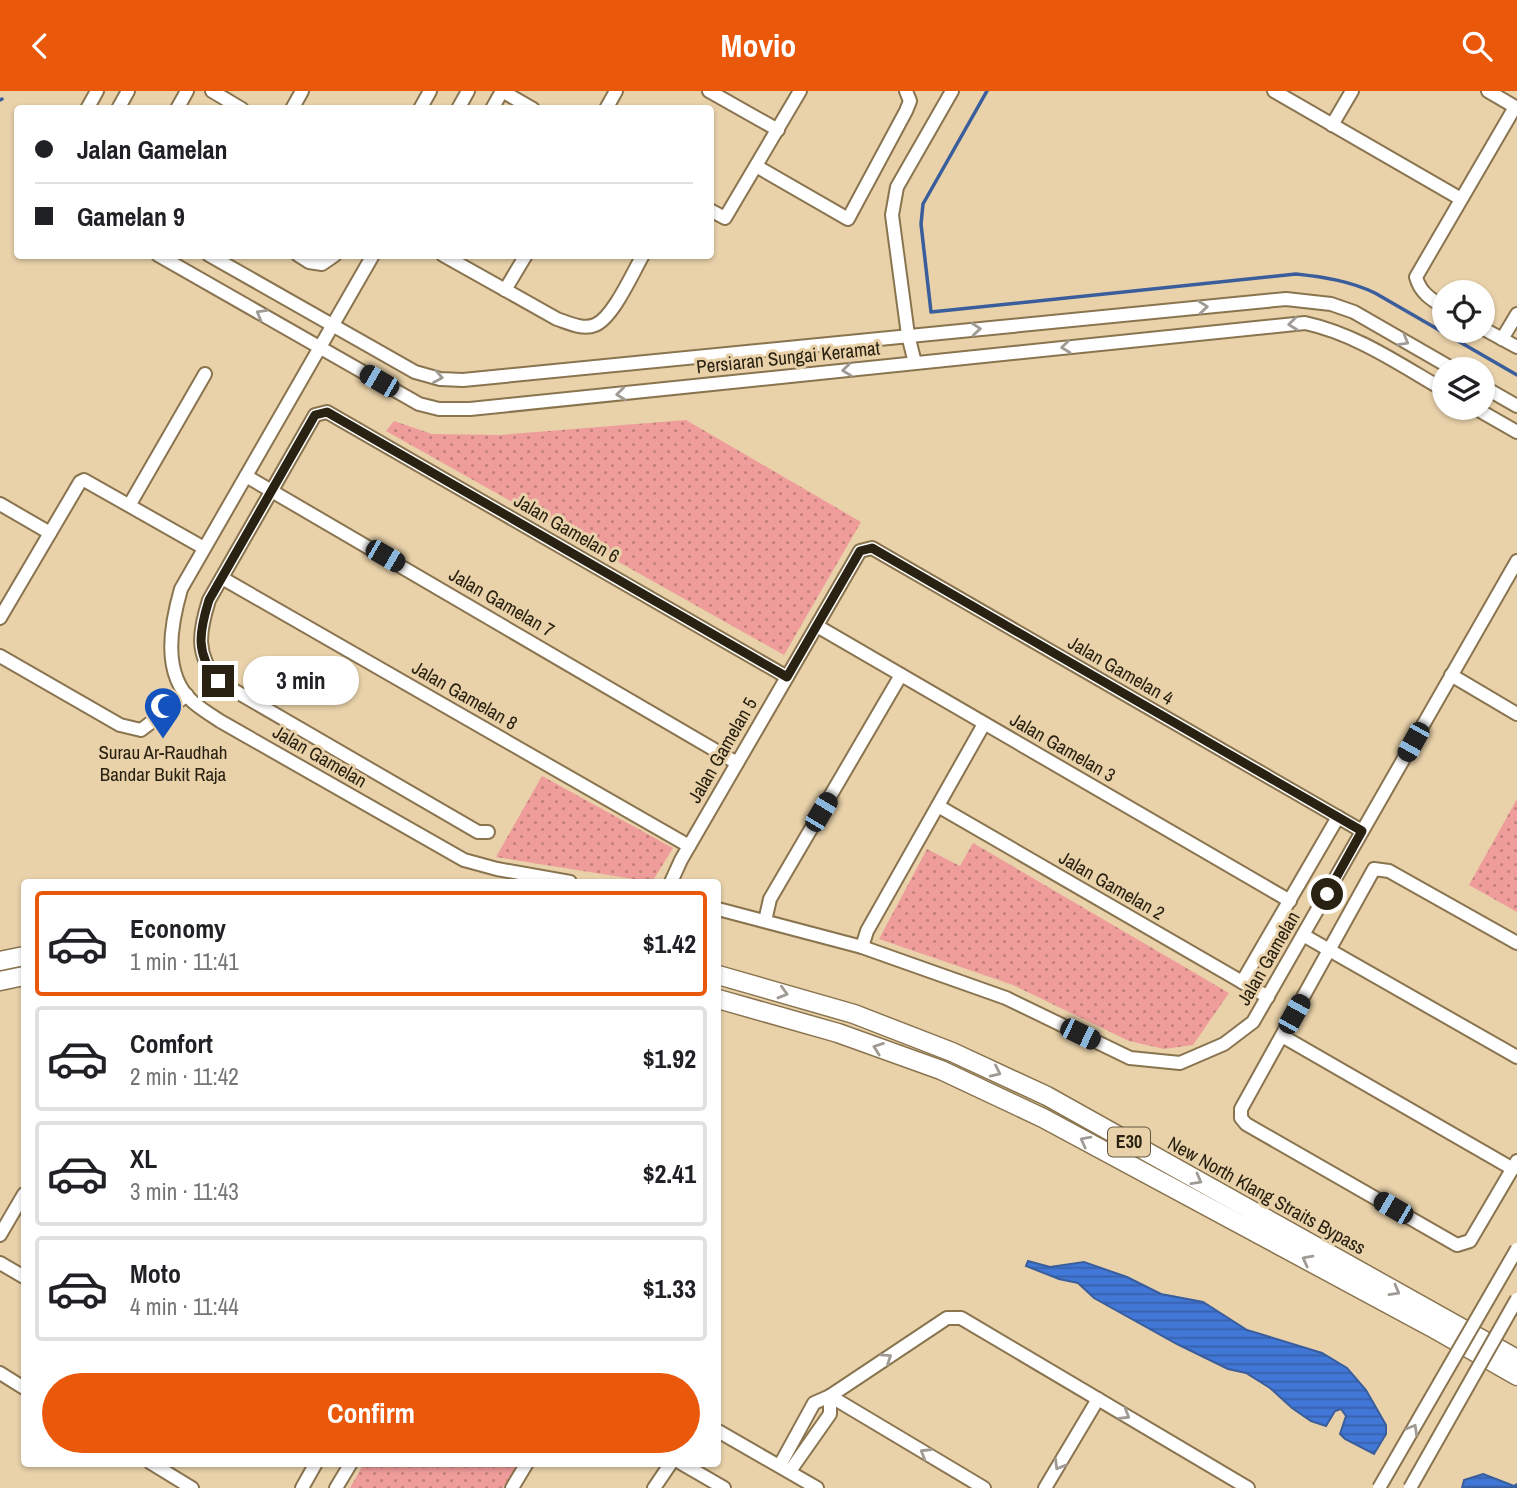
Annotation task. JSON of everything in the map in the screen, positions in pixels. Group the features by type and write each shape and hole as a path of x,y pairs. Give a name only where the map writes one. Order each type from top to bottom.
{"highway":[{"path":"0,961 21,957"},
{"name":"New North Klang Straits Bypass","path":"721,976 854,1014 952,1052 1048,1096 1517,1359"},
{"path":"0,981 21,978"},
{"name":"New North Klang Straits Bypass","path":"721,1000 838,1033 941,1070 1043,1118 1517,1376"}],"street":[{"path":"212,91 235,105"},
{"path":"502,91 526,105"},
{"path":"709,91 778,129"},
{"path":"714,212 725,218 800,91"},
{"path":"756,166 848,219 906,111 910,101 906,91"},
{"path":"915,363 908,335 892,215 897,187 952,91"},
{"path":"1274,91 1461,199"},
{"path":"1332,125 1352,91"},
{"path":"1432,301 1419,287 1416,277 1516,107 1488,91"},
{"name":"Persiaran Sungai Keramat","path":"165,259 419,404 439,409 470,409 1304,323 1329,328 1358,341 1432,383"},
{"name":"Persiaran Sungai Keramat","path":"216,259 415,372 440,379 463,380 1286,299 1331,304 1354,312 1432,357"},
{"path":"304,259 323,264 332,259"},
{"name":"Jalan Gamelan","path":"371,259 180,589 171,622 172,659 180,683 191,701 220,721 464,860 553,879"},
{"path":"450,259 557,319 576,326 596,325 610,311 641,259"},
{"path":"505,290 524,259"},
{"path":"1502,339 1517,314"},
{"path":"1495,335 1517,347"},
{"path":"130,504 205,374"},
{"path":"1495,393 1517,406"},
{"name":"Jalan Gamelan 6","path":"272,491 315,415 327,412 787,677"},
{"path":"1495,419 1517,432"},
{"name":"Jalan Gamelan 7","path":"246,476 737,763"},
{"path":"0,618 84,480 204,548"},
{"path":"272,491 209,600 202,623 200,644 206,667 218,681 467,826 478,832 488,832"},
{"path":"0,504 50,533"},
{"name":"Jalan Gamelan 4","path":"860,551 872,548 1362,831"},
{"name":"Jalan Gamelan 5","path":"672,879 860,551"},
{"name":"Jalan Gamelan","path":"721,910 862,947 1006,998 1130,1058 1180,1063 1224,1044 1253,1022 1517,561"},
{"name":"Jalan Gamelan 8","path":"222,577 689,846"},
{"path":"0,589 12,597"},
{"name":"Jalan Gamelan 3","path":"817,627 1290,901"},
{"path":"0,656 120,725 141,730 187,695"},
{"path":"765,921 770,899 901,675"},
{"path":"1451,675 1517,714"},
{"path":"862,947 867,931 984,724"},
{"name":"Jalan Gamelan 2","path":"937,806 1268,997"},
{"path":"1241,982 1338,817"},
{"path":"1282,1036 1515,1165 1470,1241 1457,1245 1246,1124 1241,1118 1241,1109 1374,869 1389,871 1517,943"},
{"path":"1303,935 1517,1057"},
{"path":"0,1235 21,1199"},
{"path":"1379,1488 1517,1249"},
{"path":"0,1262 21,1275"},
{"path":"1410,1488 1517,1299"},
{"path":"785,1468 814,1403 830,1396 947,1318 961,1318 1248,1488"},
{"path":"0,1373 21,1386"},
{"path":"830,1396 984,1488"},
{"path":"1045,1488 1098,1399"},
{"path":"721,1433 817,1488"},
{"path":"157,1467 192,1488"},
{"path":"302,1488 314,1467"},
{"path":"336,1488 345,1467"},
{"path":"512,1488 525,1467"},
{"path":"654,1488 668,1467"},
{"path":"688,1467 724,1488"}],"shaded area":[{"path":"686,420 861,522 784,655 386,431 394,421 432,434 500,435"},
{"path":"542,776 673,848 654,879 633,879 496,857"},
{"path":"1517,799 1517,912 1469,885"},
{"path":"973,843 1229,993 1193,1045 1164,1049 1129,1041 1013,985 879,939 927,849 960,866"},
{"path":"362,1467 516,1467 503,1488 350,1488"}],"water":[{"path":"1028,1261 1050,1267 1084,1262 1127,1277 1161,1294 1203,1302 1247,1330 1322,1353 1347,1368 1366,1390 1386,1425 1386,1434 1374,1454 1340,1434 1346,1416 1341,1409 1335,1411 1326,1426 1311,1421 1270,1388 1246,1373 1228,1369 1177,1344 1094,1298 1078,1283 1059,1279 1026,1266"},
{"path":"1483,1474 1514,1486 1517,1484 1517,1488 1462,1488 1464,1480"}],"waterway":[{"path":"987,91 923,204 921,224 931,312 1296,274 1337,280 1375,293 1517,375"}],"place":[{"name":"Surau Ar-Raudhah Bandar Bukit Raja","path":"163,740"}],"route":[{"path":"218,681 206,667 200,644 202,623 209,600 315,415 327,412 787,677 860,551 872,548 1362,831 1327,894"}]}
